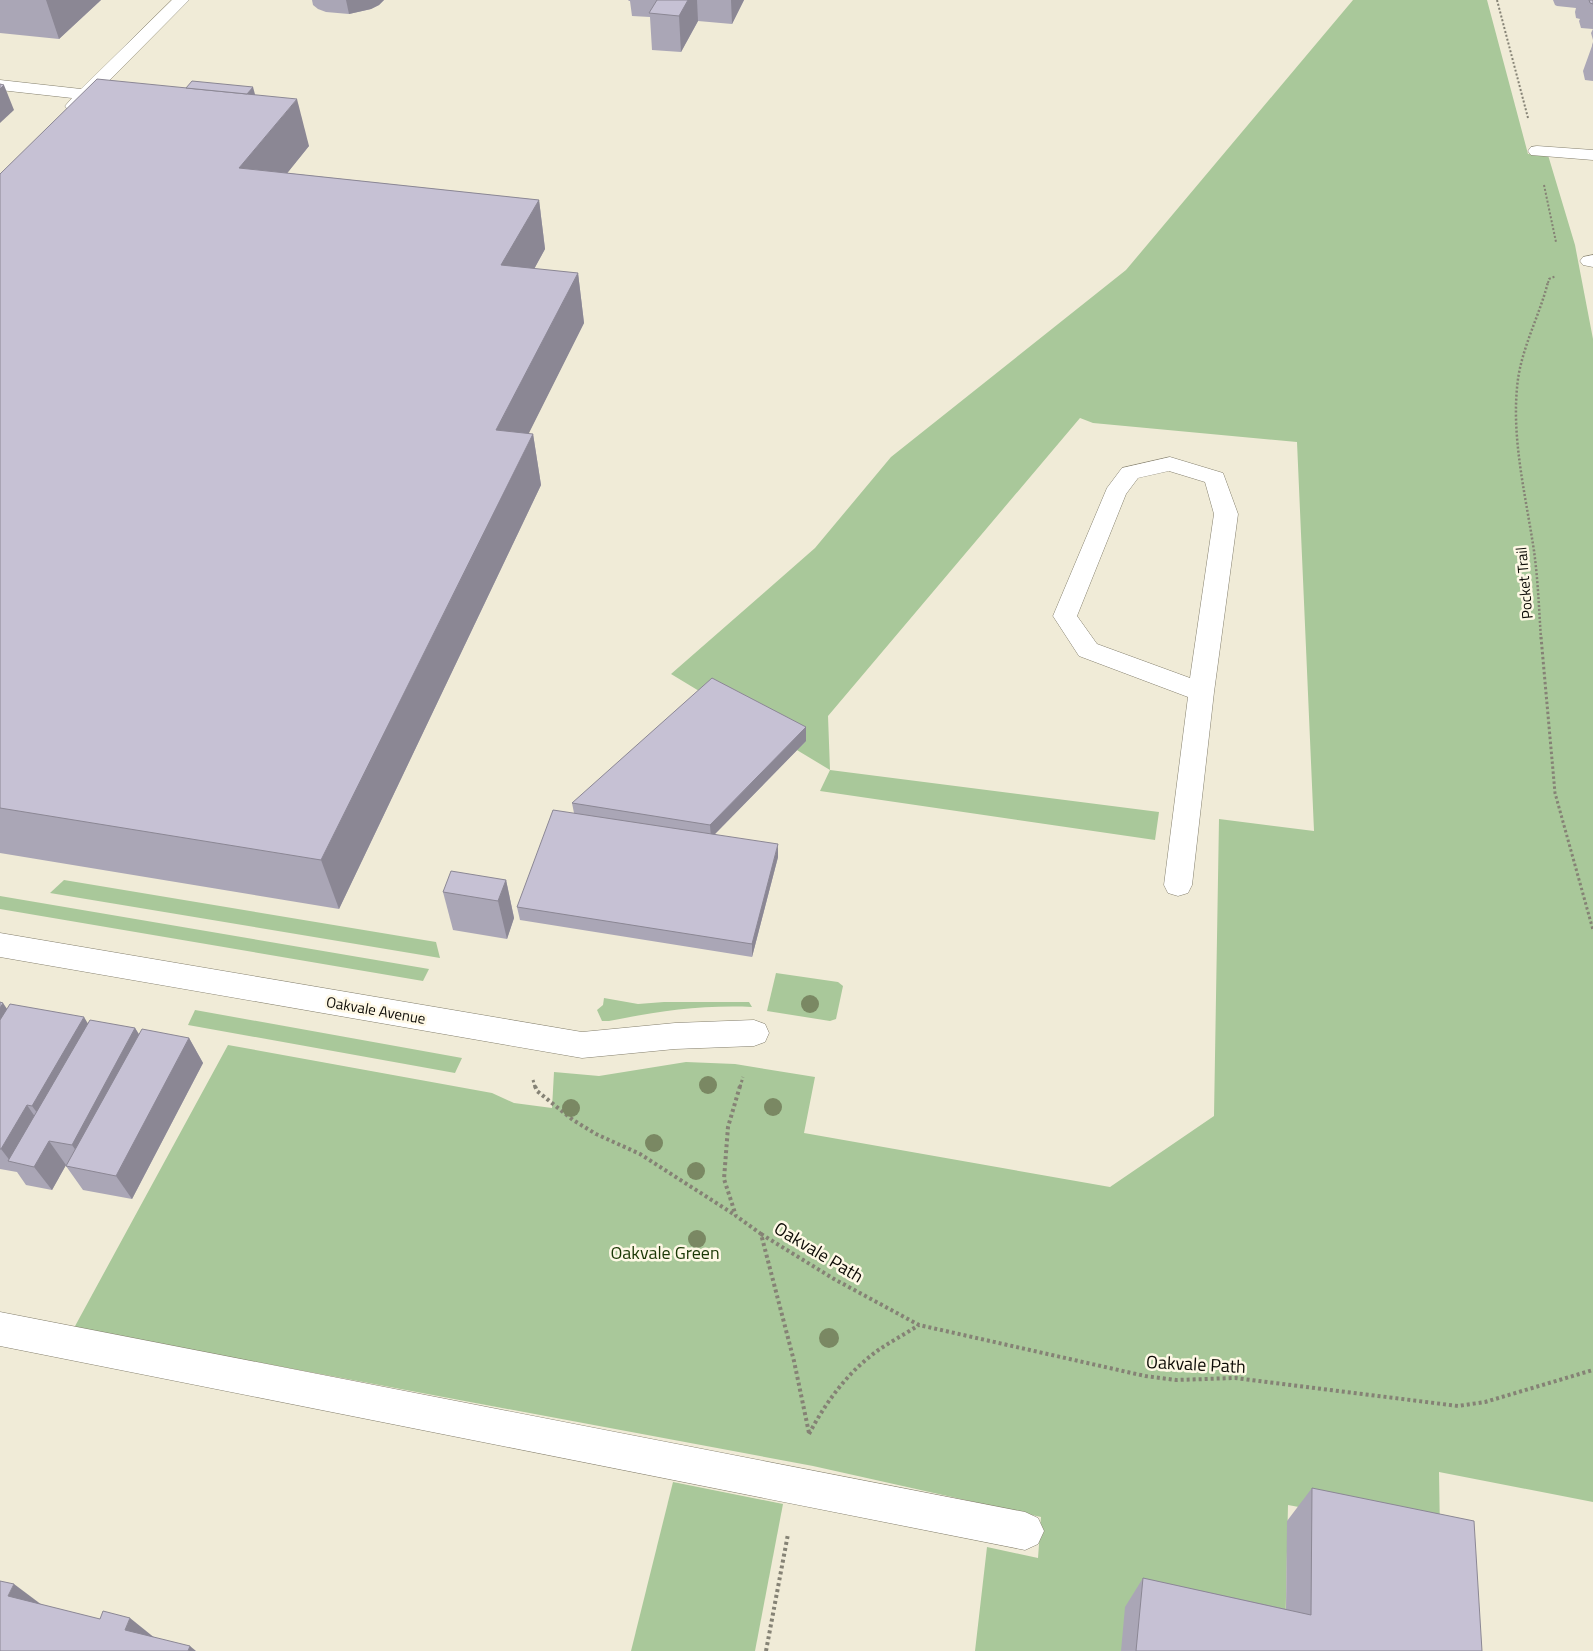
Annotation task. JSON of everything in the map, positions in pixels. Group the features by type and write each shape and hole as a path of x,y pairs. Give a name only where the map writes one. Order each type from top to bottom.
{"street":[{"path":"62,118 181,0"},
{"path":"0,85 86,95"},
{"path":"1537,151 1593,155"},
{"path":"1178,885 1201,692 1226,514 1215,478 1170,464 1130,473 1115,493 1065,616 1088,650 1201,692"},
{"name":"Oakvale Avenue","path":"0,945 582,1045 676,1036 754,1033"},
{"path":"0,1329 260,1378 1025,1531"}],"path":[{"path":"1497,0 1537,151 1556,245"},
{"name":"Pocket Trail","path":"1562,273 1549,279 1544,299 1526,342 1517,387 1517,441 1534,552 1555,793 1593,930"},
{"path":"520,1034 537,1091 573,1120 596,1134 640,1154 736,1216"},
{"path":"736,1216 724,1179 728,1127 743,1074"},
{"name":"Oakvale Path","path":"736,1216 761,1234 834,1278 919,1325 1145,1376 1176,1380 1235,1378 1458,1406 1484,1402 1593,1370"},
{"path":"761,1234 794,1361 809,1433"}],"green space":[{"name":"Oakvale Green","path":"1353,0 1487,0 1528,154 1548,155 1575,245 1593,339 1593,1502 1439,1472 1440,1533 1288,1505 1285,1643 1121,1651 975,1651 987,1547 1038,1558 1041,1517 813,1466 74,1328 228,1045 492,1093 514,1103 552,1108 554,1072 599,1076 686,1062 735,1064 815,1077 804,1133 1110,1187 1214,1116 1219,819 1314,831 1297,442 1093,423 1080,418 828,716 830,770 671,674 815,548 891,457 1126,270"},
{"path":"830,770 1159,812 1155,840 820,791"},
{"path":"64,880 436,942 440,958 50,893"},
{"path":"0,896 429,969 423,981 0,909"},
{"path":"776,973 838,982 843,986 836,1019 830,1021 767,1011"},
{"path":"604,998 638,1004 664,1002 749,1002 752,1007 715,1007 680,1010 602,1021 597,1010 603,1005"},
{"path":"195,1010 462,1058 455,1073 188,1025"},
{"path":"673,1482 783,1504 755,1651 631,1651"}],"building":[{"path":"657,0 688,0 679,16 649,13"},
{"path":"97,79 297,99 239,168 539,200 501,265 578,273 496,430 533,434 321,860 0,808 0,174"},
{"path":"192,81 253,87 247,94 186,88"},
{"path":"712,678 806,727 710,825 572,803"},
{"path":"553,810 778,844 752,944 517,907"},
{"path":"451,871 506,880 498,901 443,892"},
{"path":"10,1004 84,1017 32,1106 27,1105 0,1149 0,1020"},
{"path":"90,1020 135,1028 72,1145 49,1141 34,1167 8,1161"},
{"path":"142,1029 189,1038 116,1176 66,1166"},
{"path":"1312,1488 1474,1521 1482,1651 1136,1651 1143,1578 1311,1615"},
{"path":"0,1581 14,1584 8,1596 100,1619 103,1611 130,1618 125,1630 190,1646 188,1651 0,1651"}]}
